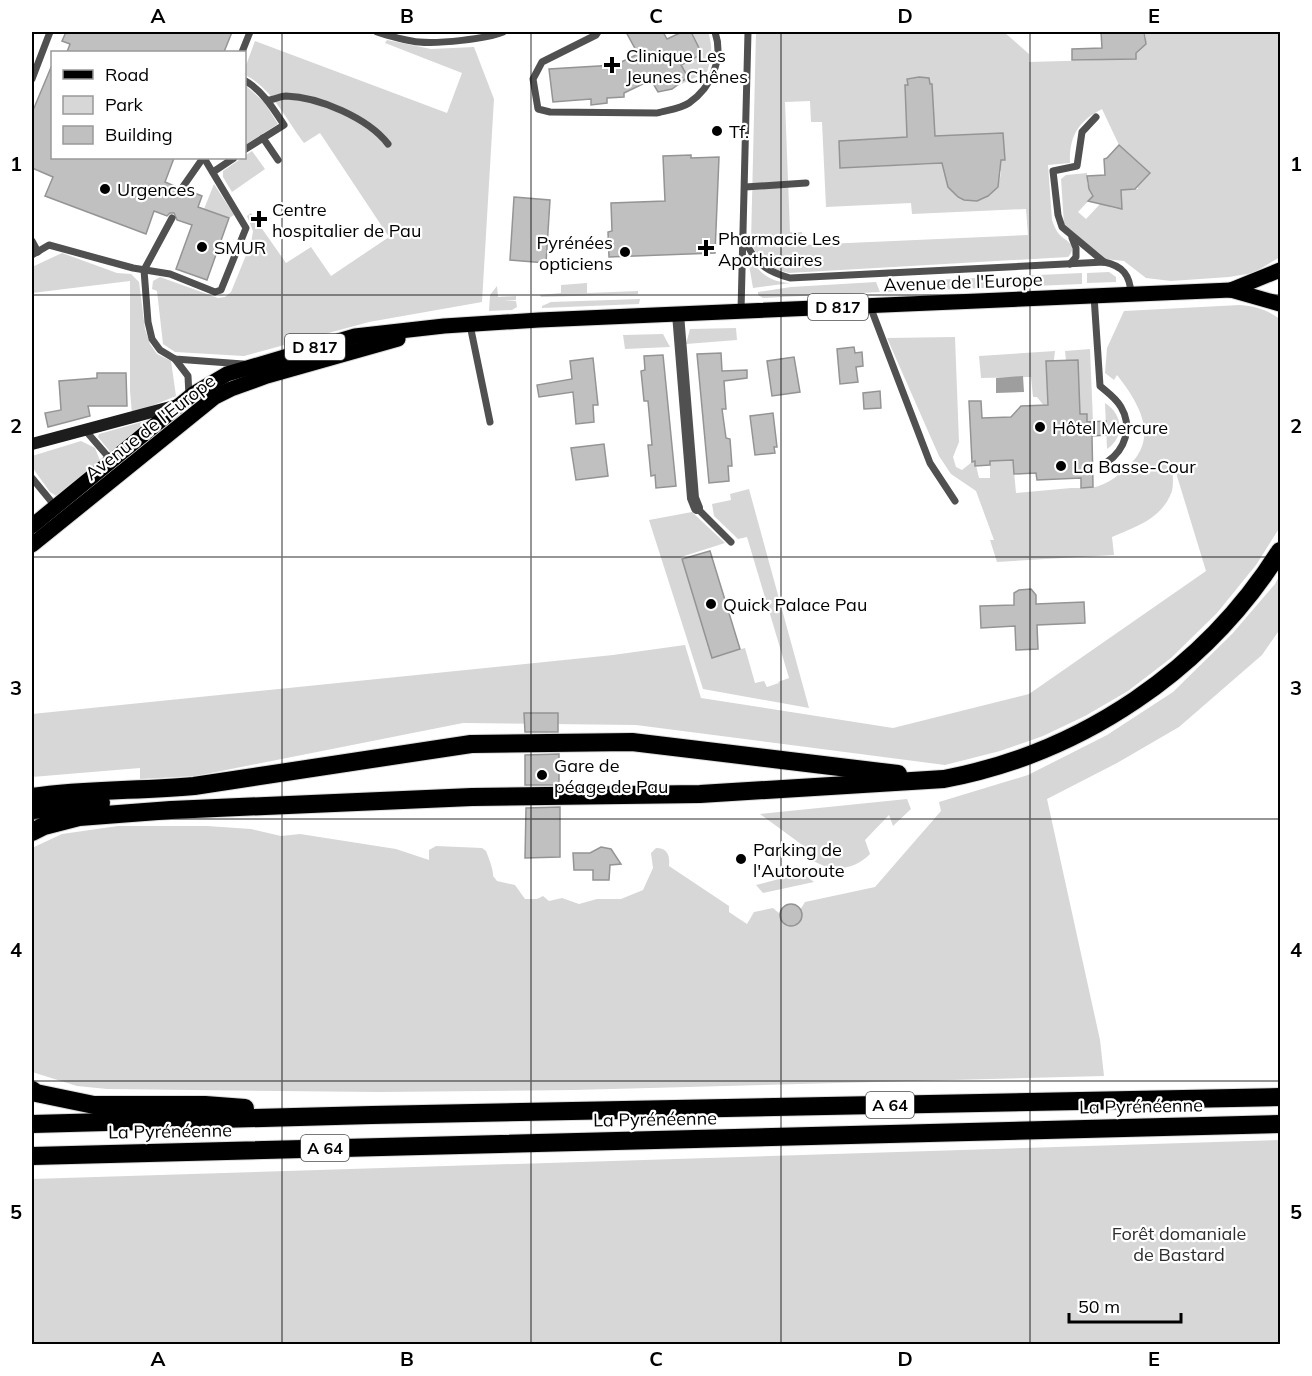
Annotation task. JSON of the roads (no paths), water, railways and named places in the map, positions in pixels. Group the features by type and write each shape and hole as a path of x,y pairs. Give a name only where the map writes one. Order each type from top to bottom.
{"highway":[{"path":"32,832 44,826 79,817 171,810 472,797 700,794 944,779 991,769 1037,753 1091,728 1138,700 1182,665 1222,626 1256,586 1281,551"},
{"path":"32,797 91,790 194,786 471,744 632,742 944,779"},
{"path":"142,801 163,789"},
{"path":"32,810 66,805 142,801 171,810"},
{"path":"32,1090 36,1093 94,1105 205,1105 372,1115"},
{"name":"La Pyrénéenne","path":"32,1124 1281,1097"},
{"name":"La Pyrénéenne","path":"32,1156 1281,1124"}],"main road":[{"name":"Avenue de l'Europe","path":"1232,290 1281,270"},
{"name":"Avenue de l'Europe","path":"32,526 209,383 252,365 355,336 444,326 1232,290 1281,304"},
{"name":"Avenue de l'Europe","path":"32,544 203,406 231,389 267,376 444,326"}],"street":[{"path":"678,314 693,498 697,508"},
{"path":"32,444 184,401"}],"lane":[{"path":"32,79 50,32"},
{"path":"243,51 250,32"},
{"path":"377,32 419,42 488,36 503,32"},
{"path":"598,32 542,62 533,80 538,109 550,112 657,113 688,103 712,77 717,63 718,50 715,32"},
{"path":"741,311 748,32"},
{"path":"246,81 268,100 284,125 246,149"},
{"path":"268,100 284,96 323,104 366,123 388,144"},
{"path":"1096,117 1082,132 1077,166 1053,171 1058,215 1062,227 1104,262"},
{"path":"263,138 278,160"},
{"path":"182,188 202,159"},
{"path":"32,242 35,254 49,245 144,270 170,274 215,291 221,290 246,228 204,159"},
{"path":"213,172 232,159"},
{"path":"744,187 806,183"},
{"path":"172,218 144,270 148,322 152,339 160,350 175,359 188,376 184,401"},
{"path":"743,236 750,252 764,267 771,273 790,278 1104,262 1115,264 1126,273 1131,284 1131,294"},
{"path":"1070,264 1076,257 1076,248 1071,236"},
{"path":"1094,296 1100,386 1120,405 1127,427 1122,446 1107,462"},
{"path":"870,306 930,463 955,501"},
{"path":"470,325 490,422"},
{"path":"175,359 252,365"},
{"path":"85,430 111,460 112,481"},
{"path":"32,478 55,506 76,510"},
{"path":"697,508 731,542"}],"place":[{"name":"Clinique Les Jeunes Chênes","path":"612,65"},
{"name":"Tf.","path":"717,131"},
{"name":"Urgences","path":"105,189"},
{"name":"Centre hospitalier de Pau","path":"259,219"},
{"name":"SMUR","path":"202,247"},
{"name":"Pharmacie Les Apothicaires","path":"706,248"},
{"name":"Pyrénées opticiens","path":"625,252"},
{"name":"Hôtel Mercure","path":"1040,427"},
{"name":"La Basse-Cour","path":"1061,466"},
{"name":"Quick Palace Pau","path":"711,604"},
{"name":"Gare de péage de Pau","path":"542,775"},
{"name":"Parking de l'Autoroute","path":"741,859"}],"park label":[{"name":"Forêt domaniale de Bastard","path":"1179,1243"}]}
